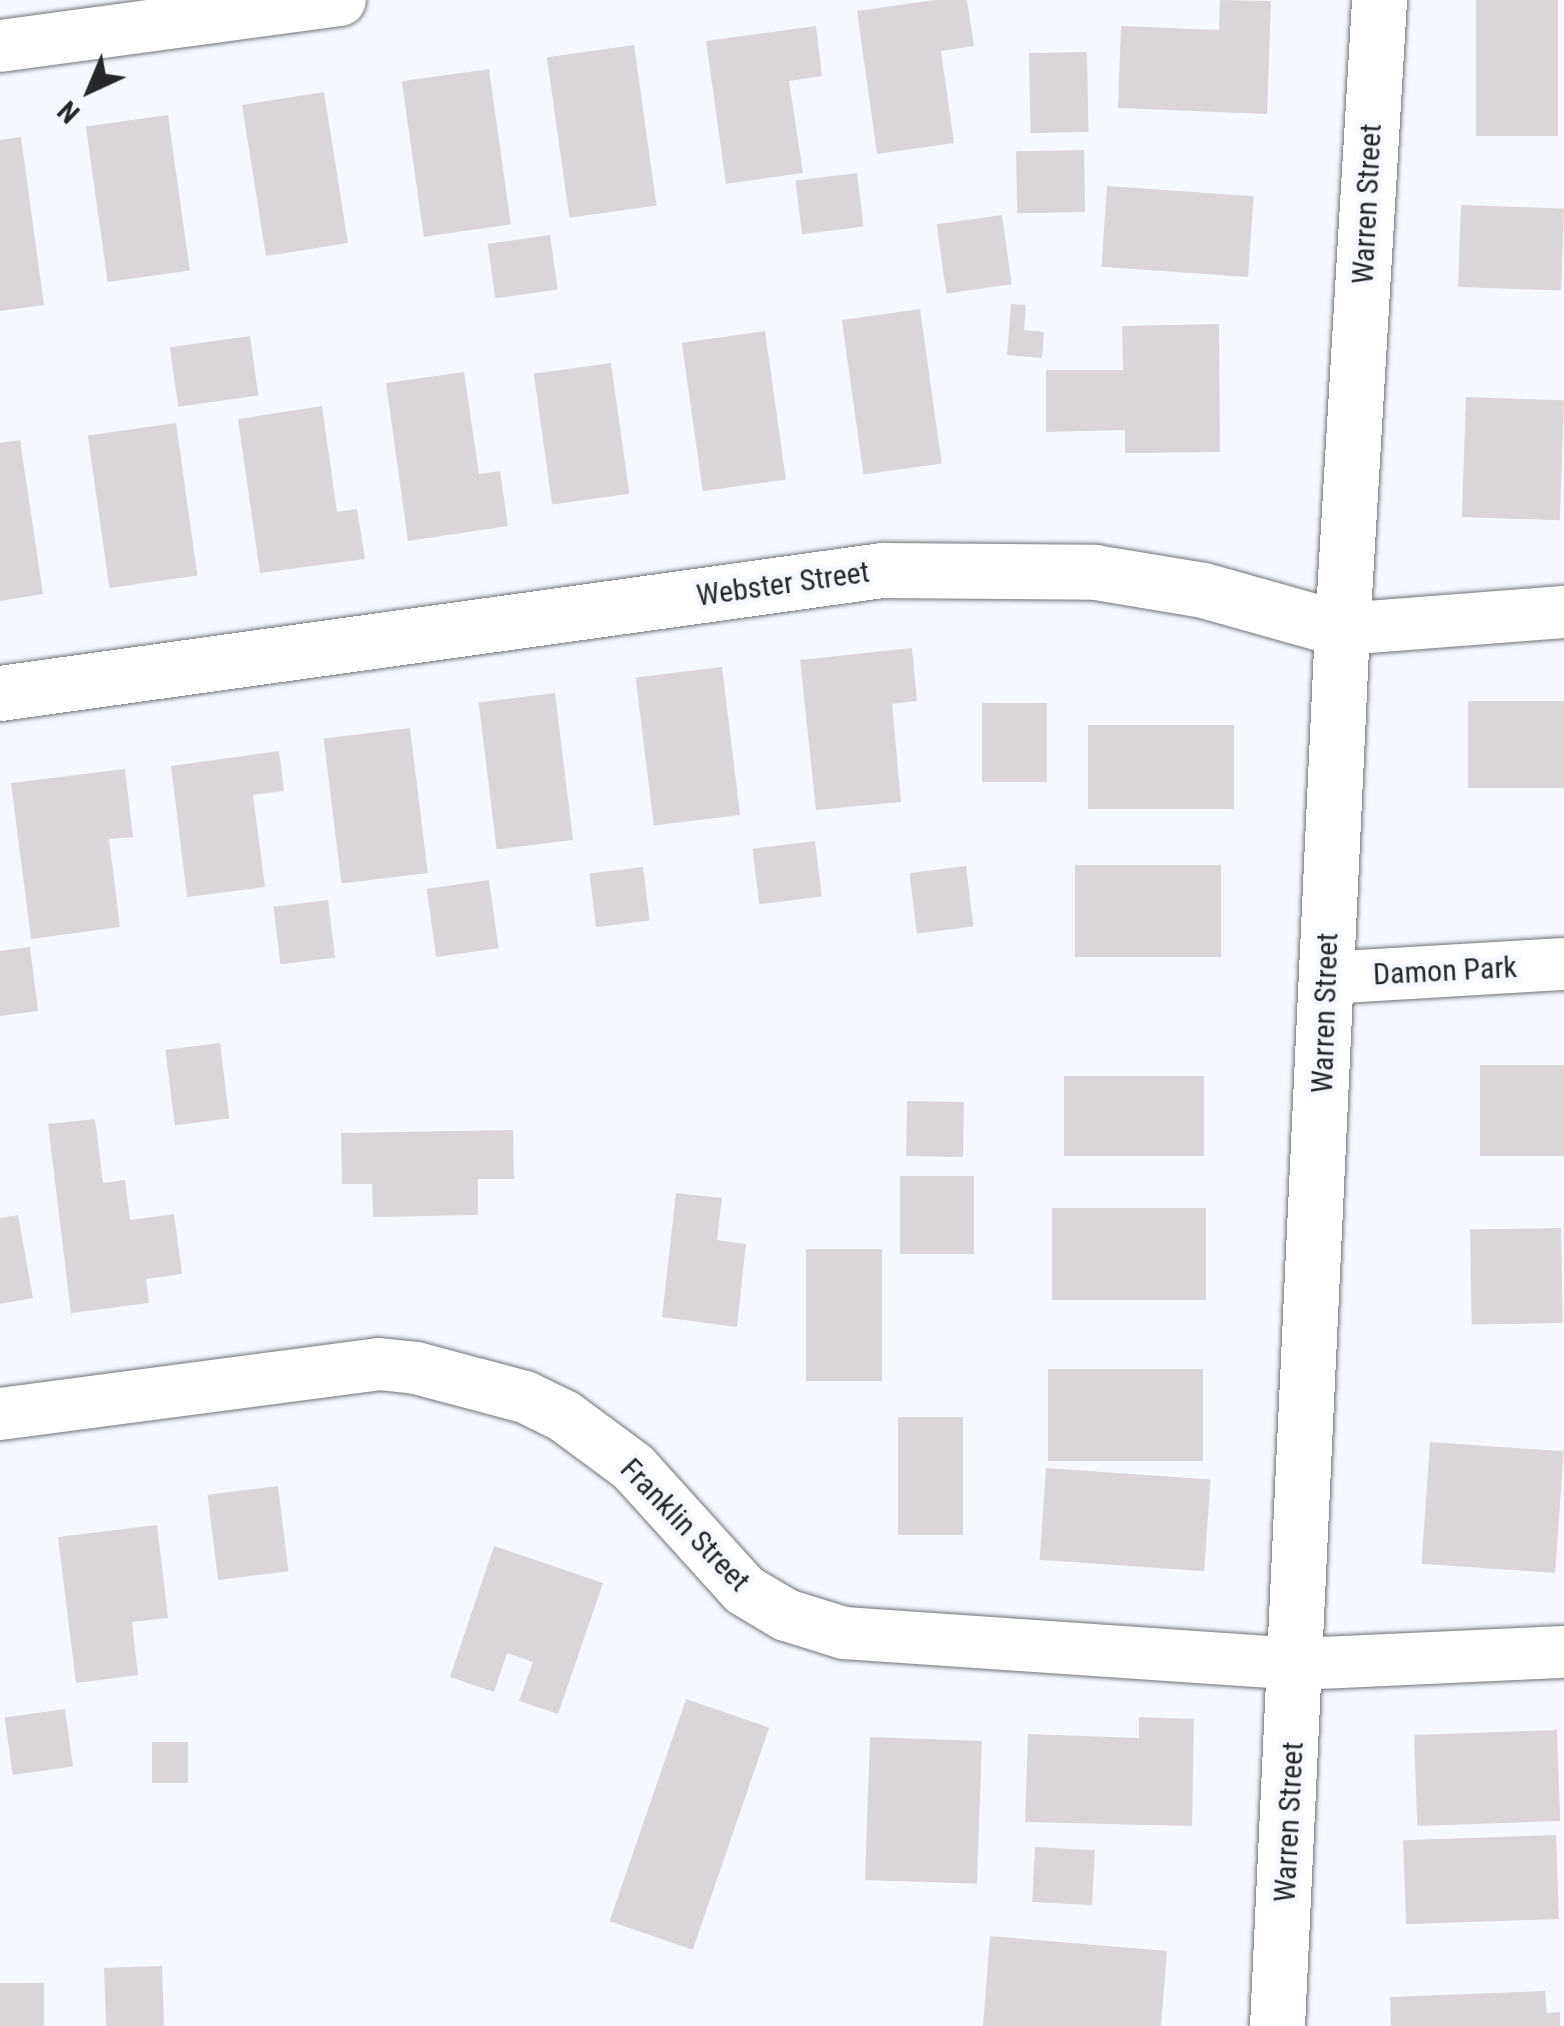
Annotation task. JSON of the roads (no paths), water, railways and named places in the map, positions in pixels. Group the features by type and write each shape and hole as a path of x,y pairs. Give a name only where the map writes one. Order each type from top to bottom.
{"main road":[{"name":"Warren Street","path":"1277,2026 1297,1664 1342,630 1379,0"},
{"name":"Webster Street","path":"0,693 882,570 1094,572 1203,590 1342,630"}],"street":[{"path":"0,46 340,0"},
{"name":"Webster Street","path":"1342,630 1564,612"},
{"name":"Damon Park","path":"1326,978 1564,964"},
{"name":"Franklin Street","path":"0,1414 380,1364 453,1375 525,1396 604,1443 744,1590 810,1624 844,1633 1297,1664 1564,1652"}]}
